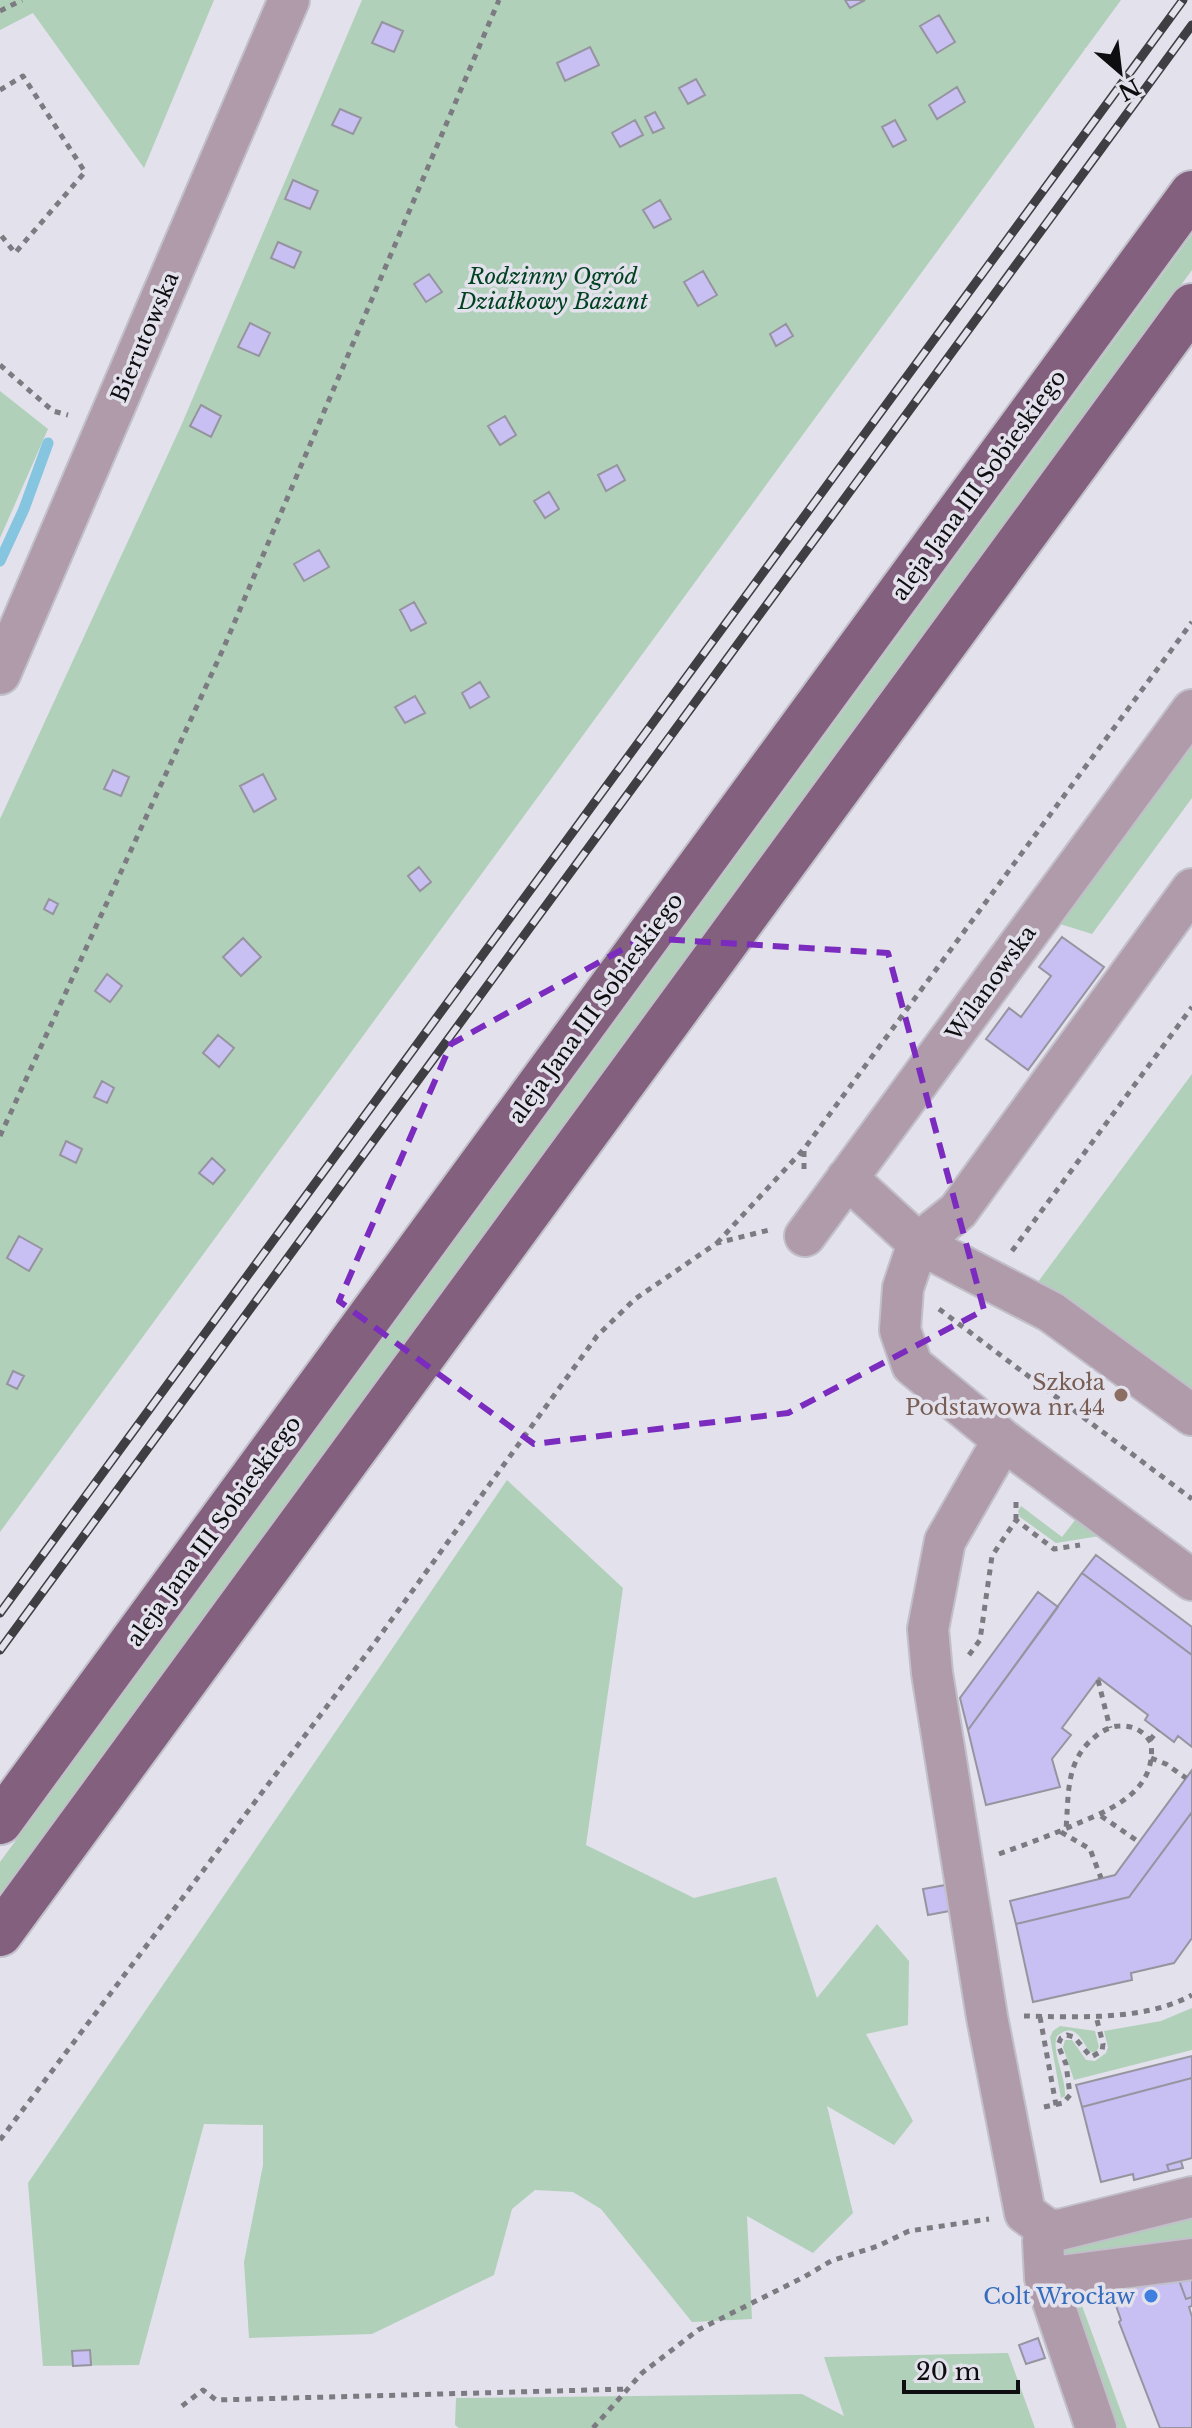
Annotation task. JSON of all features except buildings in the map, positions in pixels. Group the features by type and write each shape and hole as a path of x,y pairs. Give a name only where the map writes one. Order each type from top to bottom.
{"main road":[{"name":"aleja Jana III Sobieskiego","path":"0,1822 1192,193"},
{"path":"0,1934 1192,306"}],"street":[{"name":"Bierutowska","path":"0,674 289,0"},
{"name":"Wilanowska","path":"825,1208 1192,710"},
{"path":"1192,889 958,1211 918,1243 903,1288 900,1330 912,1365 1003,1440 1192,1580"},
{"path":"825,1208 918,1243 1051,1312 1192,1415"},
{"path":"1003,1440 945,1541 928,1629 932,1673 987,2017 1043,2241 1045,2278 1096,2428"},
{"path":"1036,2221 1072,2228 1192,2197"},
{"path":"1045,2278 1192,2259"}],"path":[{"path":"0,11 8,3 22,0"},
{"path":"0,1136 224,647 499,0"},
{"path":"0,90 23,76 85,172 15,253 0,234"},
{"path":"0,365 53,411 107,427"},
{"path":"0,2140 374,1644 597,1336 635,1299 717,1243 804,1149 1192,622"},
{"path":"990,1281 1192,1007"},
{"path":"804,1149 805,1196 825,1208"},
{"path":"717,1243 775,1228 825,1208"},
{"path":"928,1302 1192,1499"},
{"path":"1098,1680 1110,1728"},
{"path":"986,1858 1063,1830 1100,1816 1118,1806 1132,1794 1149,1768 1150,1741 1141,1731 1133,1727 1110,1728 1079,1752 1067,1786 1069,1802 1063,1830"},
{"path":"1150,1741 1158,1730"},
{"path":"1151,1758 1186,1778"},
{"path":"1100,1816 1139,1842"},
{"path":"1063,1830 1090,1849 1101,1878"},
{"path":"987,2017 1111,2016 1178,2003 1192,1995"},
{"path":"1031,2109 1068,2100 1070,2089 1059,2041 1071,2035 1088,2056 1097,2056 1104,2048 1096,2016"},
{"path":"1040,2017 1056,2105"},
{"path":"593,2428 642,2373 698,2330 831,2261 878,2246 909,2231 1036,2221"},
{"path":"182,2406 203,2390 216,2400 629,2389"}],"highlighted area":[{"path":"643,938 888,953 984,1310 788,1413 534,1444 339,1301 451,1044"}],"green space":[{"path":"0,0 214,0 144,168 33,13 0,30"},
{"name":"Rodzinny Ogród Działkowy Bażant","path":"362,0 1121,0 0,1532 0,819 181,426"},
{"path":"1192,234 1192,270 0,1897 0,1862"},
{"path":"0,391 48,429 0,538"},
{"path":"1192,743 1192,798 1092,934 1060,924"},
{"path":"1192,1074 1192,1401 1032,1290"},
{"path":"507,1480 623,1588 586,1845 694,1898 776,1877 817,1998 877,1924 909,1961 908,2025 866,2034 913,2121 894,2145 827,2106 853,2213 813,2253 747,2216 752,2319 692,2322 601,2209 573,2192 535,2190 512,2209 494,2275 372,2334 249,2338 244,2262 263,2165 263,2125 204,2124 139,2365 43,2366 28,2183"},
{"path":"1021,1506 1062,1537 1079,1515 1106,1535 1056,1543 1020,1517 1018,1511"},
{"path":"1192,2008 1192,2050 1074,2080 1063,2047 1065,2040 1072,2040 1086,2060 1095,2061 1106,2053 1108,2047 1104,2031 1161,2021"},
{"path":"1060,2026 1095,2031 1099,2047 1095,2053 1089,2051 1072,2031 1057,2036 1056,2049 1065,2088 1065,2096 1061,2098 1050,2037"},
{"path":"1181,2217 1182,2221 1192,2219 1192,2248 1060,2263 1057,2248"},
{"path":"1078,2295 1127,2428 1117,2428 1072,2301"},
{"path":"1008,2353 1035,2428 459,2428 455,2425 456,2398 802,2394 844,2416 824,2357"}],"waterway":[{"path":"0,561 24,509 48,443"}],"railway":[{"path":"0,1613 1183,0"},
{"path":"0,1650 1192,25"}],"place":[{"name":"Szkoła Podstawowa nr 44","path":"1121,1395"},
{"name":"Colt Wrocław","path":"1151,2296"}]}
